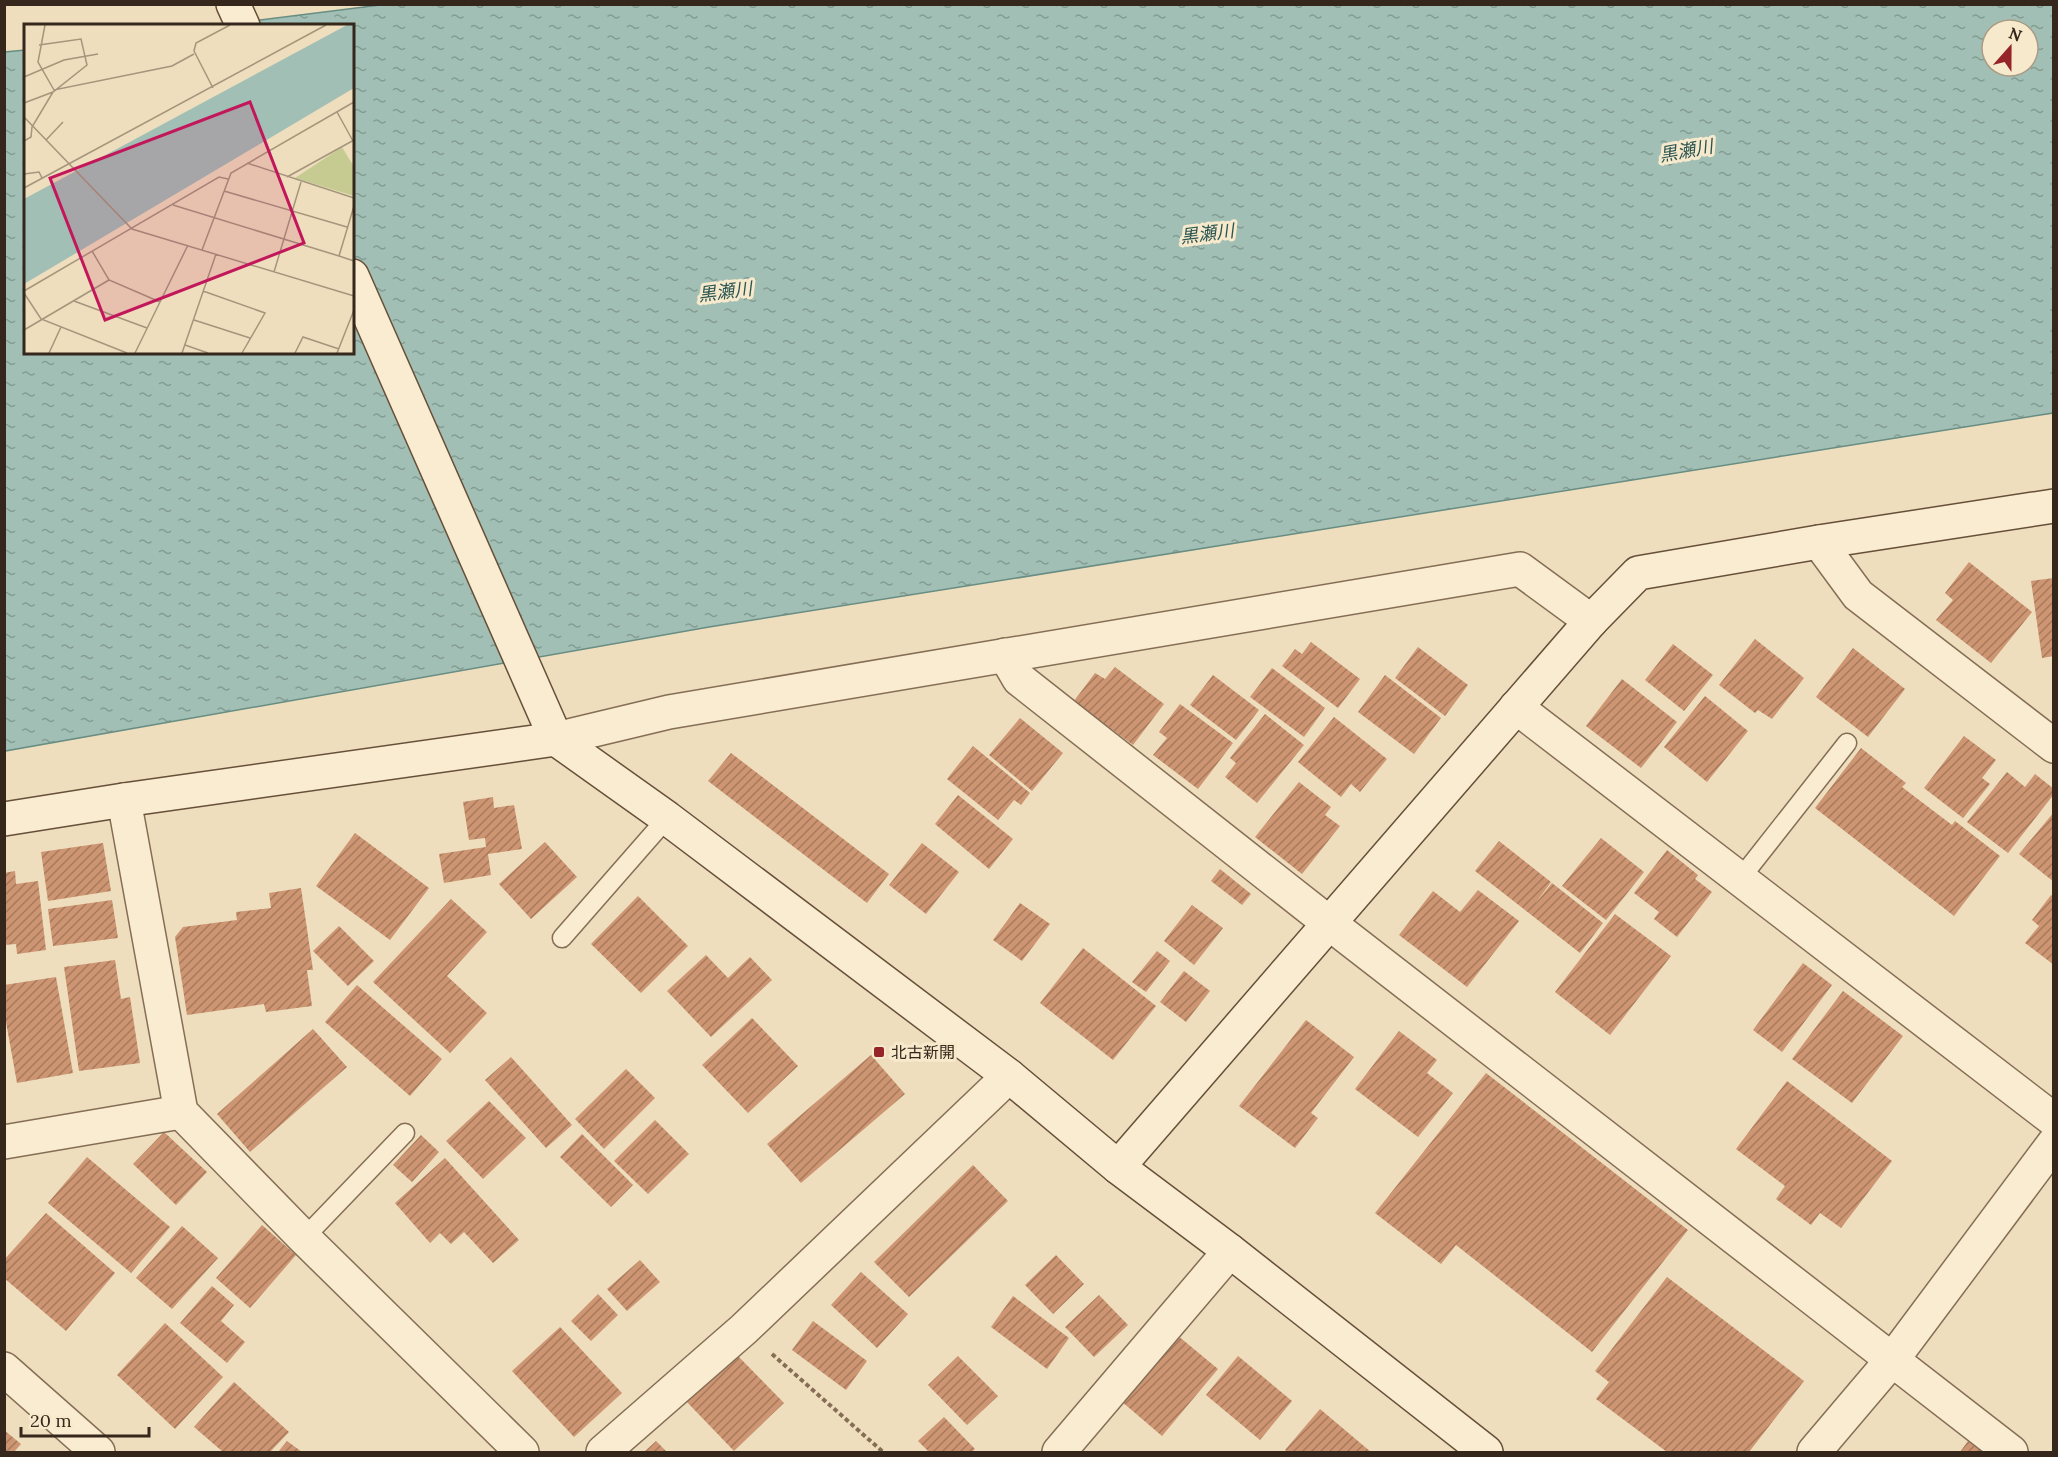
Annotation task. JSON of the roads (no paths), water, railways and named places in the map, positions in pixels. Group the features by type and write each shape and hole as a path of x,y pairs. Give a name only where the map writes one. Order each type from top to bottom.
{"street":[{"path":"233,4 242,24"},
{"path":"354,281 549,724 667,818 1009,1076 1118,1167 1230,1251 1486,1452"},
{"path":"1118,1167 1591,621 1638,573 1819,542 2054,506"},
{"path":"1819,542 1858,595 2054,746"},
{"path":"4,819 124,800 549,724 669,712 1520,569 1591,621"},
{"path":"1005,655 1019,679 1329,923 2011,1452"},
{"path":"1516,707 2054,1120"},
{"path":"124,800 181,1112 304,1238 522,1452"},
{"path":"603,1452 744,1329 1009,1076"},
{"path":"4,1142 181,1112"},
{"path":"1814,1452 1892,1360 2054,1143"},
{"path":"1059,1452 1230,1251"},
{"path":"4,1369 99,1452"}],"lane":[{"path":"1740,879 1847,743"},
{"path":"562,938 667,818"},
{"path":"304,1238 405,1133"}],"water":[{"name":"黒瀬川","path":"388,4 2053,5 2053,413 709,627 5,751 5,52 24,50 24,354 354,354 354,24 229,24"}],"place":[{"name":"北古新開","path":"879,1052"}]}
